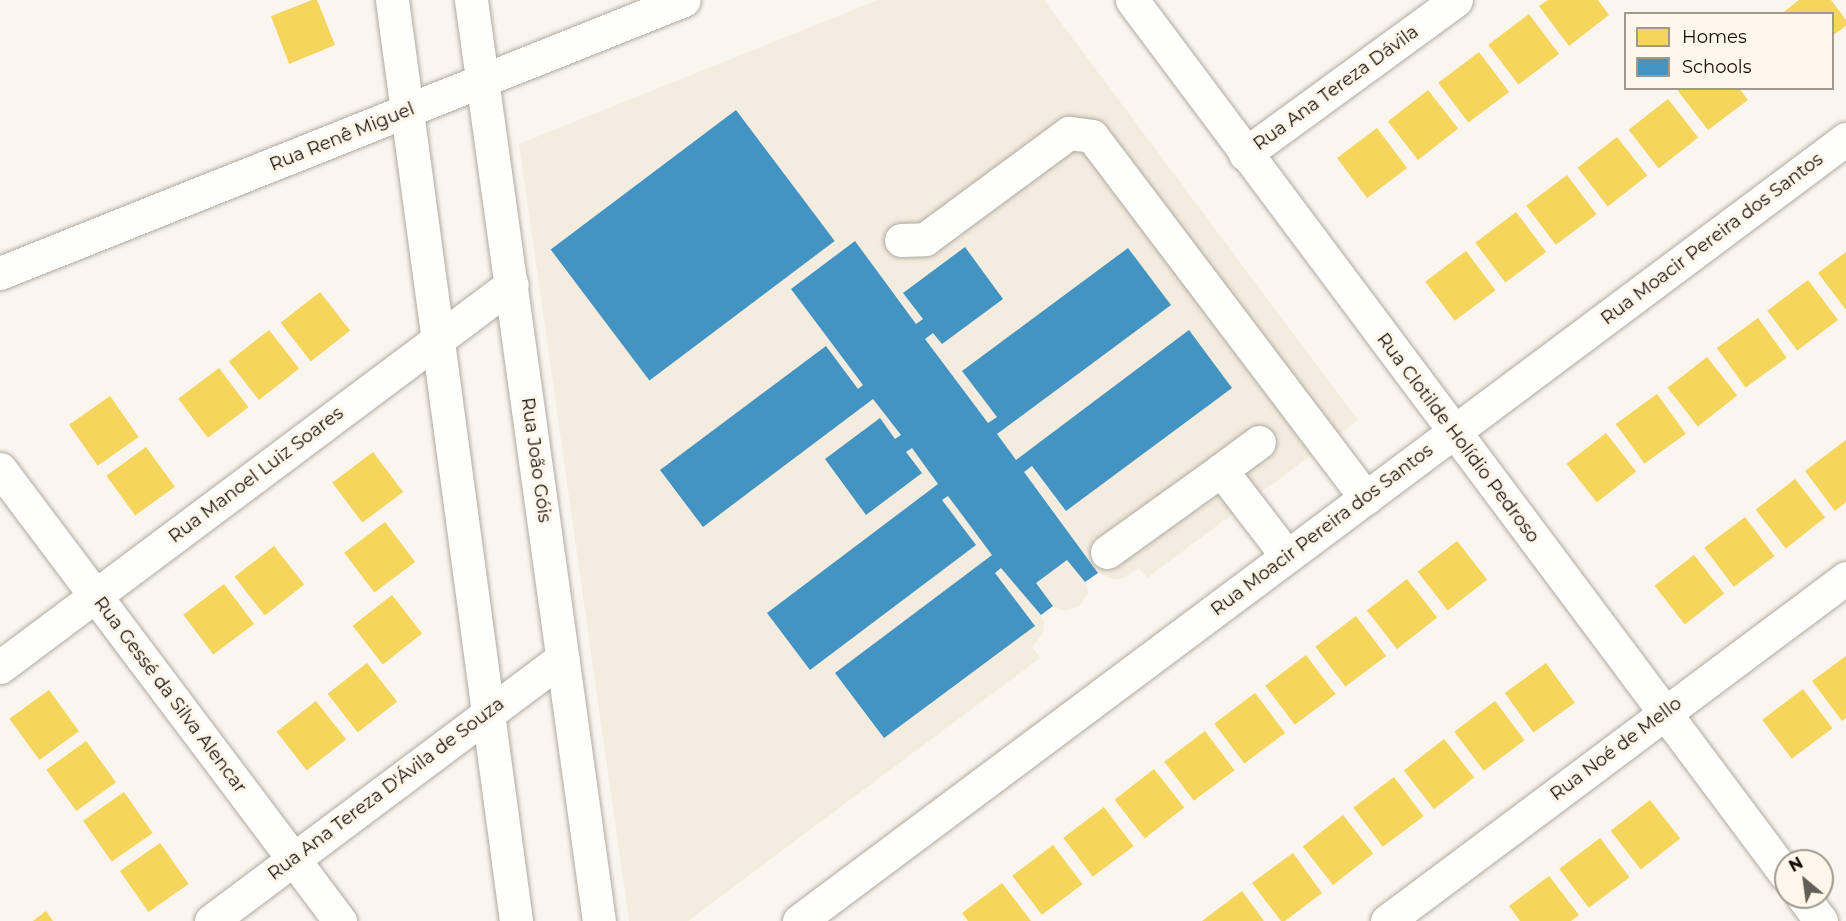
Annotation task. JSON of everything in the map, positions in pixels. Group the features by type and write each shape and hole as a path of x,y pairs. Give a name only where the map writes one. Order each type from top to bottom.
{"street":[{"path":"392,0 516,921"},
{"name":"Rua João Góis","path":"471,0 599,921"},
{"name":"Rua Renê Miguel","path":"0,273 684,0"},
{"name":"Rua Clotilde Holídio Pedroso","path":"1132,0 1774,859"},
{"name":"Rua Ana Tereza Dávila","path":"1245,154 1456,0"},
{"path":"901,240 926,239 1069,133 1092,136 1366,498"},
{"name":"Rua Moacir Pereira dos Santos","path":"799,921 1846,139"},
{"name":"Rua Manoel Luiz Soares","path":"0,666 512,284"},
{"path":"1107,552 1259,442"},
{"name":"Rua Gessé da Silva Alencar","path":"0,470 340,921"},
{"path":"1221,470 1287,556"},
{"name":"Rua Noé de Mello","path":"1387,921 1846,578"},
{"name":"Rua Ana Tereza D'Ávila de Souza","path":"211,921 488,711 563,658"}],"shaded area":[{"path":"878,0 1044,0 1358,420 1147,578 1139,568 1124,578 1115,580 1098,573 1086,582 1088,593 1080,606 1064,611 1052,606 1041,615 1044,621 1043,633 1032,647 1040,658 688,921 629,921 519,144"}],"building: Homes":[{"path":"317,0 335,45 289,64 271,16"},
{"path":"1548,0 1598,0 1609,15 1569,46 1539,6"},
{"path":"1799,0 1831,0 1846,20 1846,26 1834,35 1834,12 1784,12"},
{"path":"1529,14 1559,54 1518,85 1488,45"},
{"path":"1479,52 1509,92 1468,123 1438,83"},
{"path":"1428,90 1458,129 1418,160 1388,121"},
{"path":"1740,90 1748,100 1708,130 1678,91"},
{"path":"1668,99 1698,138 1659,168 1629,130"},
{"path":"1377,128 1407,168 1367,198 1337,158"},
{"path":"1617,137 1647,176 1608,206 1578,168"},
{"path":"1567,175 1596,214 1556,245 1526,206"},
{"path":"1516,212 1546,252 1505,283 1475,243"},
{"path":"1466,251 1495,290 1455,321 1425,282"},
{"path":"1846,252 1846,310 1818,273"},
{"path":"1808,280 1838,320 1797,351 1767,311"},
{"path":"320,292 350,331 311,361 281,323"},
{"path":"1758,318 1787,358 1746,388 1717,348"},
{"path":"269,330 299,369 259,400 229,361"},
{"path":"1707,357 1737,396 1698,426 1668,388"},
{"path":"219,368 248,407 208,438 178,399"},
{"path":"1657,394 1686,434 1645,464 1616,424"},
{"path":"110,396 139,437 98,466 69,425"},
{"path":"1606,433 1636,472 1597,502 1567,464"},
{"path":"1846,440 1846,502 1835,511 1805,471"},
{"path":"146,447 175,487 135,515 106,476"},
{"path":"373,452 403,492 362,523 332,483"},
{"path":"1795,479 1825,518 1786,548 1756,510"},
{"path":"1745,517 1774,556 1734,587 1704,548"},
{"path":"385,522 415,562 374,593 344,553"},
{"path":"1457,541 1487,580 1448,610 1418,572"},
{"path":"274,546 304,585 265,615 235,577"},
{"path":"1694,555 1724,594 1685,624 1655,586"},
{"path":"1407,579 1437,618 1397,649 1367,610"},
{"path":"224,584 254,624 213,655 183,615"},
{"path":"392,595 422,634 383,664 353,626"},
{"path":"1356,616 1386,656 1345,687 1315,647"},
{"path":"1306,655 1335,694 1295,725 1265,686"},
{"path":"1846,656 1846,718 1842,721 1812,681"},
{"path":"367,663 397,702 358,732 328,694"},
{"path":"1546,663 1575,703 1534,733 1505,693"},
{"path":"1803,689 1832,728 1792,759 1762,720"},
{"path":"49,690 79,731 39,760 9,719"},
{"path":"1255,693 1285,733 1244,764 1214,724"},
{"path":"316,701 346,740 307,770 277,732"},
{"path":"1495,701 1524,740 1484,771 1454,732"},
{"path":"1205,731 1234,770 1194,801 1164,762"},
{"path":"1444,739 1474,778 1434,809 1404,770"},
{"path":"86,741 116,782 76,811 46,770"},
{"path":"1154,769 1184,808 1145,838 1115,800"},
{"path":"1394,777 1423,816 1383,847 1353,808"},
{"path":"124,792 153,833 112,862 83,821"},
{"path":"1650,800 1680,839 1641,869 1611,831"},
{"path":"1104,807 1133,846 1093,877 1063,838"},
{"path":"1343,815 1373,854 1333,885 1303,846"},
{"path":"1600,838 1629,877 1589,908 1559,869"},
{"path":"160,843 189,884 149,912 120,871"},
{"path":"1053,845 1082,884 1042,915 1012,876"},
{"path":"1293,853 1322,893 1285,921 1281,921 1252,883"},
{"path":"1549,876 1579,915 1571,921 1520,921 1509,906"},
{"path":"1002,883 1031,921 968,921 962,913"},
{"path":"1242,891 1264,921 1202,921"},
{"path":"46,911 53,921 33,921"}],"building: Schools":[{"path":"736,110 835,241 649,381 551,250"},
{"path":"855,241 916,324 923,319 903,293 965,247 1003,299 942,344 933,333 925,339 988,423 997,417 962,371 1128,248 1171,305 997,434 1016,460 1189,330 1232,388 1066,511 1032,466 1024,472 1098,573 1085,582 1067,560 1036,583 1053,606 1041,615 1001,568 995,573 1035,626 884,738 835,673 992,555 948,496 942,500 976,545 810,670 767,613 938,484 912,448 906,452 922,473 866,515 825,459 880,418 895,439 901,435 873,399 703,527 660,470 826,346 858,389 863,385 791,289"}]}
